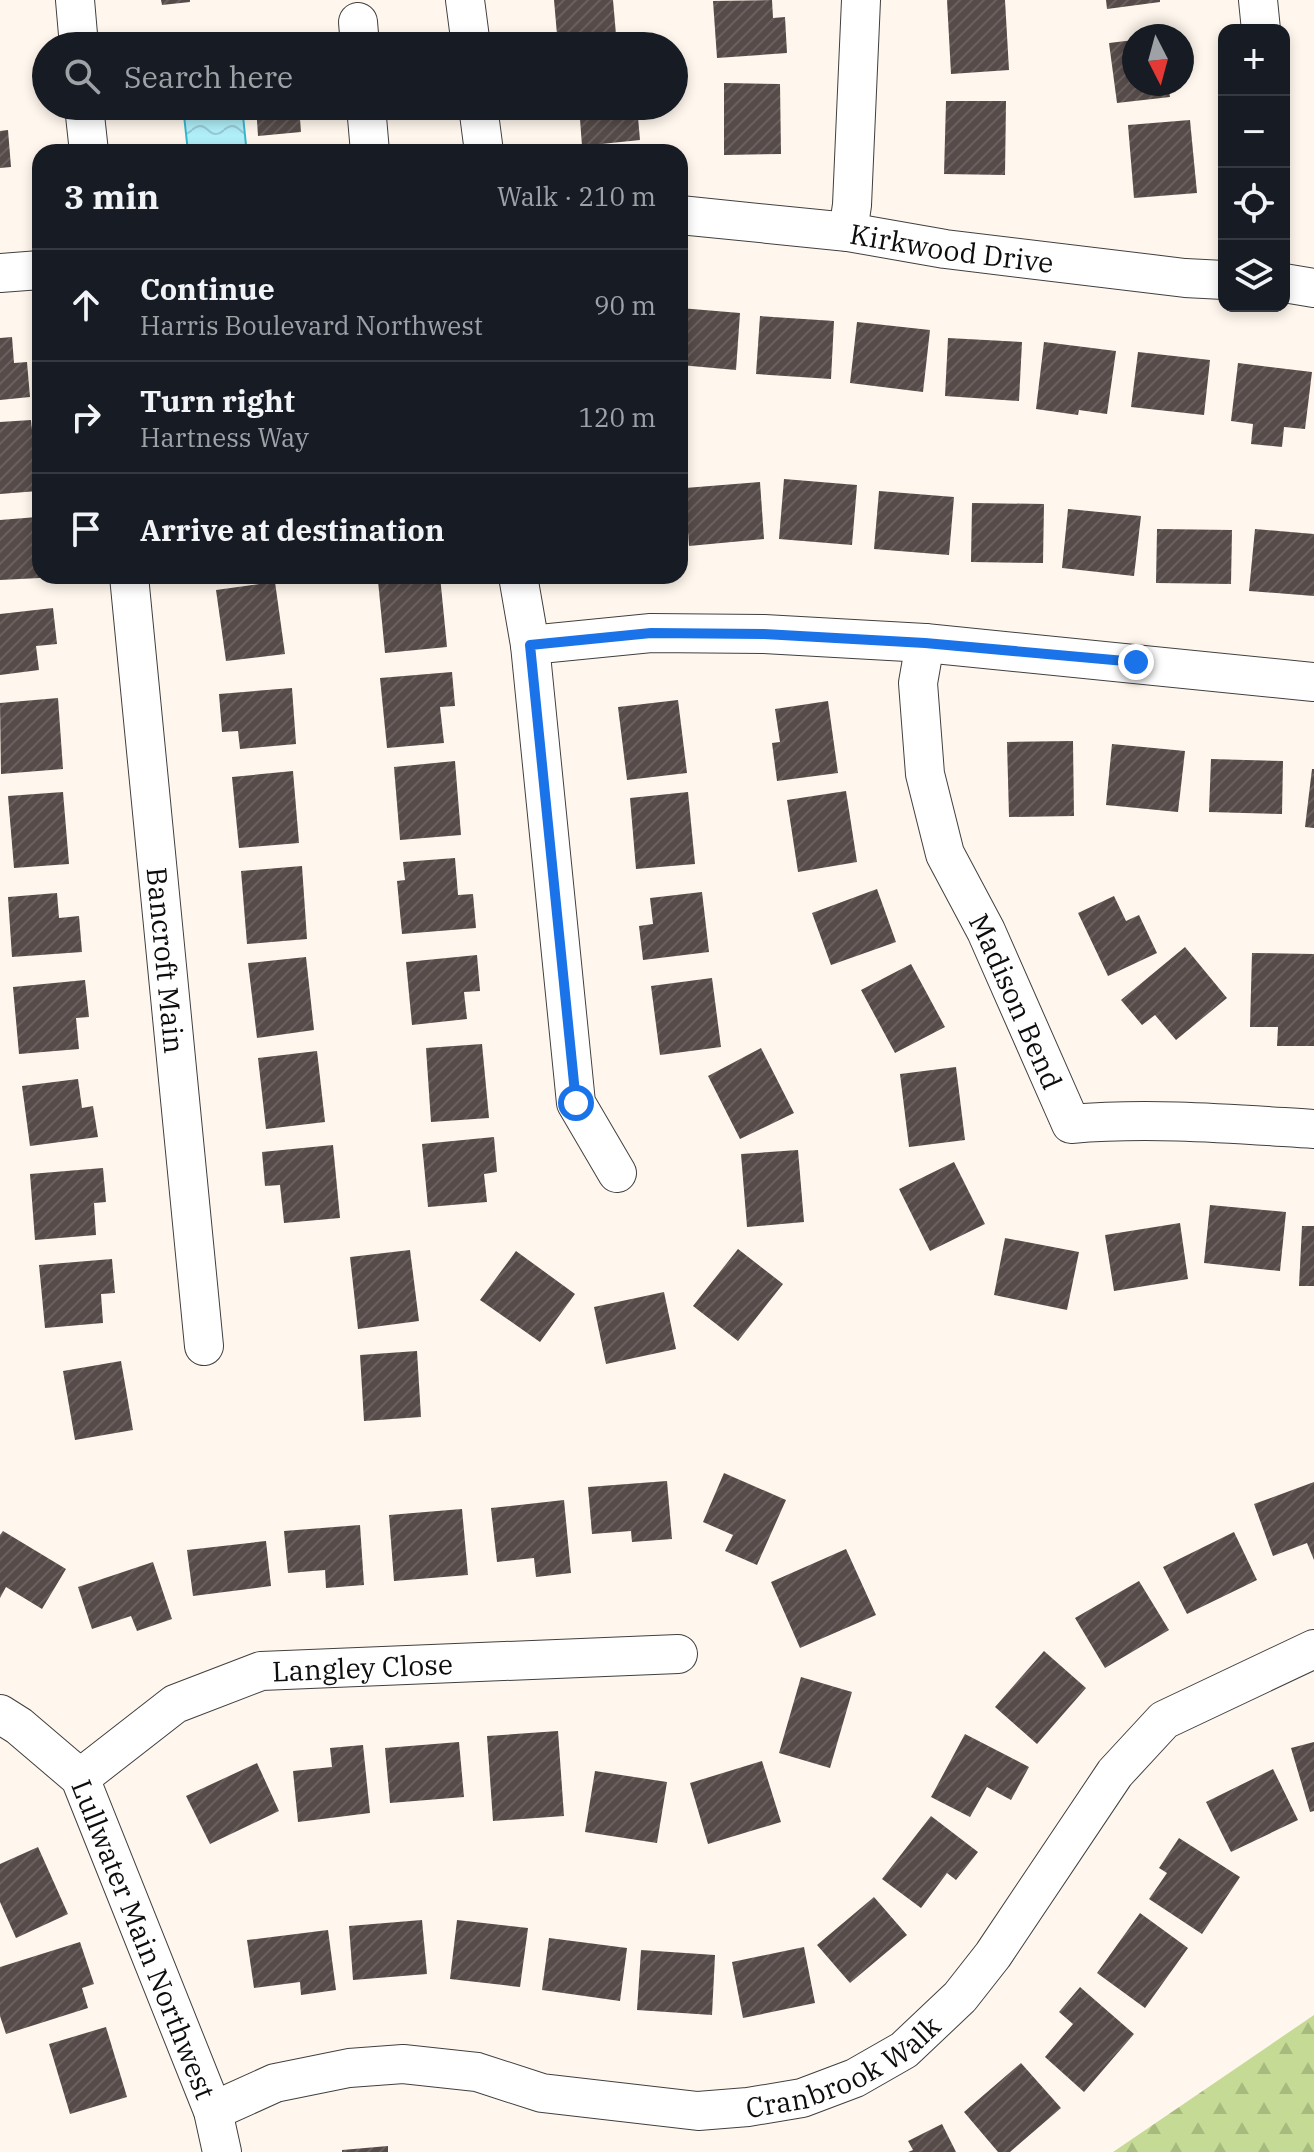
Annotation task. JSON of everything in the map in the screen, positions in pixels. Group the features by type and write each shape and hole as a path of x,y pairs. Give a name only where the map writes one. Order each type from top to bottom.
{"street":[{"path":"75,0 78,32"},
{"path":"465,0 469,32"},
{"path":"848,232 852,205 861,0"},
{"path":"1258,0 1260,24"},
{"path":"86,120 88,144"},
{"path":"367,120 369,144"},
{"path":"480,120 483,144"},
{"name":"Kirkwood Drive","path":"688,216 848,232 945,249 1218,280"},
{"path":"0,273 32,271"},
{"path":"1290,284 1314,288"},
{"name":"Bancroft Main","path":"130,584 204,1346"},
{"path":"519,584 530,645 576,1103 617,1173"},
{"path":"530,645 651,633 764,634 925,643 1314,682"},
{"name":"Madison Bend","path":"925,643 918,683 925,774 945,854 986,931 1071,1124 1106,1121 1202,1122 1314,1129"},
{"name":"Cranbrook Walk","path":"213,2111 275,2083 349,2068 403,2064 477,2072 542,2093 698,2111 802,2098 855,2078 904,2050 960,1997 993,1955 1115,1773 1164,1720 1314,1649"},
{"name":"Langley Close","path":"80,1778 175,1704 261,1671 678,1654"},
{"name":"Lullwater Main Northwest","path":"0,1714 19,1726 80,1778 213,2111 222,2152"}],"green space":[{"path":"1314,2015 1314,2152 1113,2152"}],"water":[{"path":"185,120 243,120 246,144 187,144"}],"building":[{"path":"161,0 190,0 190,2 162,5"},
{"path":"554,0 613,0 616,32 557,32"},
{"path":"772,0 773,18 785,17 787,53 717,58 713,1"},
{"path":"947,0 1005,0 1009,70 951,74"},
{"path":"1106,0 1160,0 1160,2 1107,9"},
{"path":"1122,41 1122,96 1170,97 1117,103 1109,43"},
{"path":"724,83 780,84 781,154 724,155"},
{"path":"946,101 1006,101 1005,175 944,174"},
{"path":"257,120 300,120 301,132 258,136"},
{"path":"580,120 638,120 640,140 582,144"},
{"path":"1190,120 1197,193 1134,198 1128,125"},
{"path":"8,130 11,167 0,168 0,131"},
{"path":"688,309 740,313 736,370 688,366"},
{"path":"760,316 834,321 831,379 756,374"},
{"path":"857,322 930,330 923,392 850,383"},
{"path":"12,337 14,363 27,362 30,397 0,400 0,338"},
{"path":"948,338 1022,342 1019,401 945,396"},
{"path":"1044,342 1116,351 1107,414 1079,410 1078,415 1036,409"},
{"path":"1138,352 1210,360 1204,415 1131,407"},
{"path":"1238,363 1312,372 1305,429 1284,427 1282,447 1251,444 1253,424 1231,421"},
{"path":"31,420 32,491 0,494 0,422"},
{"path":"784,479 857,485 852,545 779,539"},
{"path":"760,482 764,539 689,546 688,488"},
{"path":"879,491 954,497 949,555 874,549"},
{"path":"972,503 1044,504 1043,563 971,562"},
{"path":"1068,509 1141,516 1134,576 1062,568"},
{"path":"32,517 32,578 0,580 0,520"},
{"path":"1157,529 1232,530 1231,584 1156,583"},
{"path":"1255,529 1314,534 1314,596 1249,591"},
{"path":"275,584 285,654 226,661 216,590"},
{"path":"378,584 441,584 447,647 385,653"},
{"path":"53,608 57,644 36,646 39,670 0,675 0,614"},
{"path":"452,672 455,706 440,707 444,743 387,748 380,678"},
{"path":"292,688 296,744 240,749 238,731 222,732 219,694"},
{"path":"58,698 63,769 1,774 0,703"},
{"path":"678,700 687,773 627,780 618,707"},
{"path":"828,701 838,773 777,781 772,743 780,742 775,709"},
{"path":"1073,741 1074,816 1009,817 1007,742"},
{"path":"1112,744 1185,751 1178,812 1106,805"},
{"path":"1211,759 1283,761 1282,814 1209,812"},
{"path":"455,761 461,835 400,840 394,767"},
{"path":"1314,769 1314,828 1305,827"},
{"path":"293,771 299,843 239,848 232,777"},
{"path":"846,791 857,862 798,872 787,800"},
{"path":"63,792 69,864 14,868 8,796"},
{"path":"688,792 695,864 636,869 630,798"},
{"path":"455,858 458,895 473,894 476,928 402,934 397,881 405,880 403,862"},
{"path":"302,866 307,939 247,944 241,871"},
{"path":"877,889 896,942 831,965 812,913"},
{"path":"702,892 709,952 643,960 639,926 653,924 650,898"},
{"path":"57,893 59,918 79,916 82,952 12,957 8,897"},
{"path":"1114,896 1126,921 1139,915 1157,953 1108,976 1078,913"},
{"path":"1185,947 1227,998 1176,1040 1155,1015 1142,1025 1121,1000"},
{"path":"1252,953 1314,954 1314,1046 1277,1046 1278,1027 1250,1027"},
{"path":"477,955 480,991 464,992 467,1019 412,1025 406,962"},
{"path":"306,957 314,1030 257,1038 248,963"},
{"path":"911,964 945,1027 895,1053 861,990"},
{"path":"712,978 721,1047 660,1055 651,986"},
{"path":"85,980 89,1017 76,1018 79,1049 19,1054 13,987"},
{"path":"482,1044 489,1118 431,1122 426,1048"},
{"path":"761,1048 794,1113 740,1139 708,1076"},
{"path":"317,1051 325,1122 266,1129 258,1058"},
{"path":"956,1067 965,1140 909,1147 900,1074"},
{"path":"78,1079 82,1108 93,1106 98,1137 30,1146 22,1086"},
{"path":"494,1137 497,1172 484,1174 487,1202 428,1207 422,1144"},
{"path":"333,1145 340,1218 284,1223 280,1185 265,1186 262,1152"},
{"path":"798,1150 804,1222 747,1227 741,1154"},
{"path":"954,1162 985,1224 930,1251 899,1189"},
{"path":"103,1168 106,1202 94,1203 96,1235 35,1240 30,1174"},
{"path":"1210,1205 1286,1212 1280,1271 1204,1263"},
{"path":"1180,1223 1188,1279 1114,1291 1105,1235"},
{"path":"1302,1226 1314,1226 1314,1286 1299,1286"},
{"path":"1005,1238 1079,1252 1067,1310 994,1295"},
{"path":"738,1249 783,1284 738,1341 693,1306"},
{"path":"410,1250 419,1321 358,1329 350,1257"},
{"path":"516,1251 575,1294 540,1342 480,1300"},
{"path":"112,1259 115,1293 101,1294 103,1323 45,1328 39,1265"},
{"path":"664,1292 676,1349 606,1364 594,1307"},
{"path":"417,1351 421,1417 364,1421 360,1355"},
{"path":"121,1361 133,1430 75,1440 63,1371"},
{"path":"724,1473 786,1500 757,1565 725,1551 733,1535 703,1522"},
{"path":"667,1481 672,1539 632,1542 631,1531 592,1534 588,1487"},
{"path":"1314,1482 1314,1560 1307,1543 1273,1556 1254,1504"},
{"path":"564,1500 571,1573 536,1577 534,1558 497,1562 491,1508"},
{"path":"462,1509 468,1575 394,1581 389,1515"},
{"path":"360,1525 364,1585 326,1588 325,1570 288,1573 284,1531"},
{"path":"3,1531 66,1569 42,1609 6,1587 0,1598 0,1535"},
{"path":"1234,1532 1257,1580 1187,1614 1163,1567"},
{"path":"266,1541 271,1586 193,1596 187,1550"},
{"path":"846,1549 876,1615 800,1648 771,1582"},
{"path":"153,1562 172,1619 137,1631 131,1616 92,1629 78,1587"},
{"path":"1139,1581 1169,1630 1105,1668 1075,1618"},
{"path":"1044,1651 1086,1688 1037,1744 995,1707"},
{"path":"801,1677 852,1692 830,1768 779,1753"},
{"path":"558,1731 564,1816 493,1821 487,1736"},
{"path":"965,1734 1029,1767 1011,1800 987,1787 970,1817 931,1797"},
{"path":"459,1742 464,1797 390,1803 385,1748"},
{"path":"1314,1742 1314,1811 1310,1812 1291,1748"},
{"path":"363,1745 370,1813 298,1822 293,1771 332,1767 330,1748"},
{"path":"762,1761 781,1822 708,1844 690,1783"},
{"path":"257,1763 279,1811 210,1844 186,1796"},
{"path":"1273,1769 1298,1820 1231,1852 1206,1802"},
{"path":"595,1771 667,1782 657,1843 585,1832"},
{"path":"931,1816 978,1852 956,1880 947,1873 921,1908 882,1879"},
{"path":"1179,1838 1240,1877 1202,1934 1149,1899 1167,1873 1159,1868"},
{"path":"38,1847 68,1914 16,1938 0,1902 0,1864"},
{"path":"874,1897 907,1935 850,1983 817,1945"},
{"path":"1140,1913 1188,1948 1145,2008 1097,1973"},
{"path":"422,1920 427,1974 353,1980 349,1926"},
{"path":"457,1920 528,1928 520,1987 450,1979"},
{"path":"328,1930 336,1990 301,1995 300,1982 254,1988 247,1940"},
{"path":"549,1938 627,1948 620,2001 542,1990"},
{"path":"80,1942 94,1984 82,1988 88,2008 6,2034 0,2016 0,1967"},
{"path":"804,1947 815,2003 743,2018 732,1962"},
{"path":"641,1950 715,1955 712,2015 637,2010"},
{"path":"1080,1987 1134,2034 1084,2092 1045,2057 1073,2024 1059,2012"},
{"path":"106,2027 127,2097 70,2114 49,2044"},
{"path":"1021,2063 1061,2108 1010,2152 998,2152 964,2112"},
{"path":"942,2124 956,2152 908,2152 913,2150 908,2141"},
{"path":"388,2146 388,2152 342,2152 342,2150"}],"route":[{"path":"576,1103 530,645 651,633 764,634 925,643 1136,662"}]}
